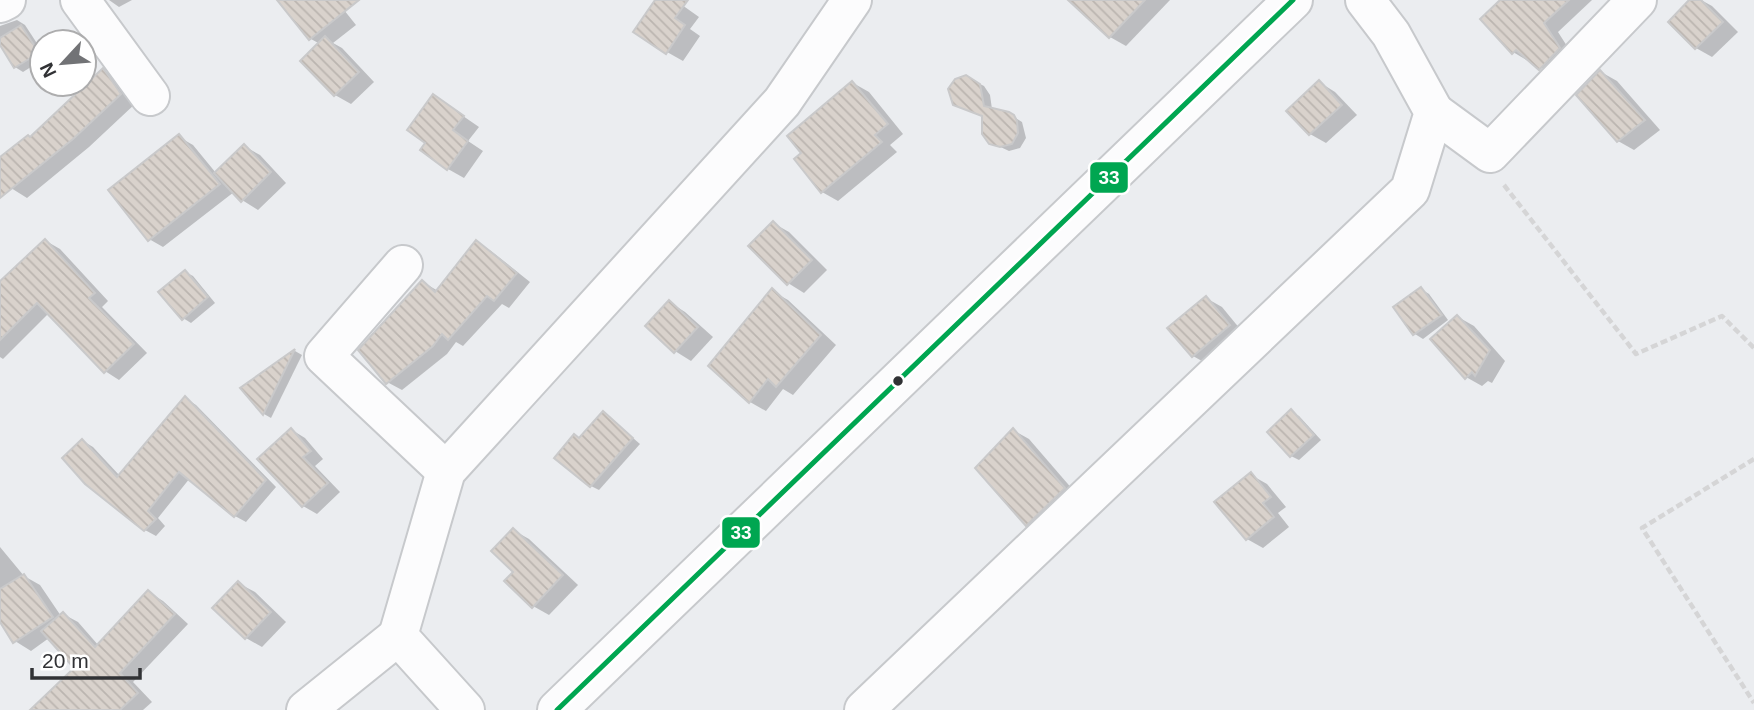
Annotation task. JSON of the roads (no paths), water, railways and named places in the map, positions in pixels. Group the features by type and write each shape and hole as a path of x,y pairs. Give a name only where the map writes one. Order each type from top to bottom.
{"street":[{"path":"0,4 6,0"},
{"path":"80,0 150,96"},
{"path":"306,710 398,636 446,471 782,102 852,0"},
{"path":"557,710 1293,0"},
{"path":"1365,0 1391,34 1434,112 1490,153 1637,0"},
{"path":"864,710 1410,190 1434,112"},
{"path":"403,265 324,356 446,471"},
{"path":"398,636 465,710"}]}
